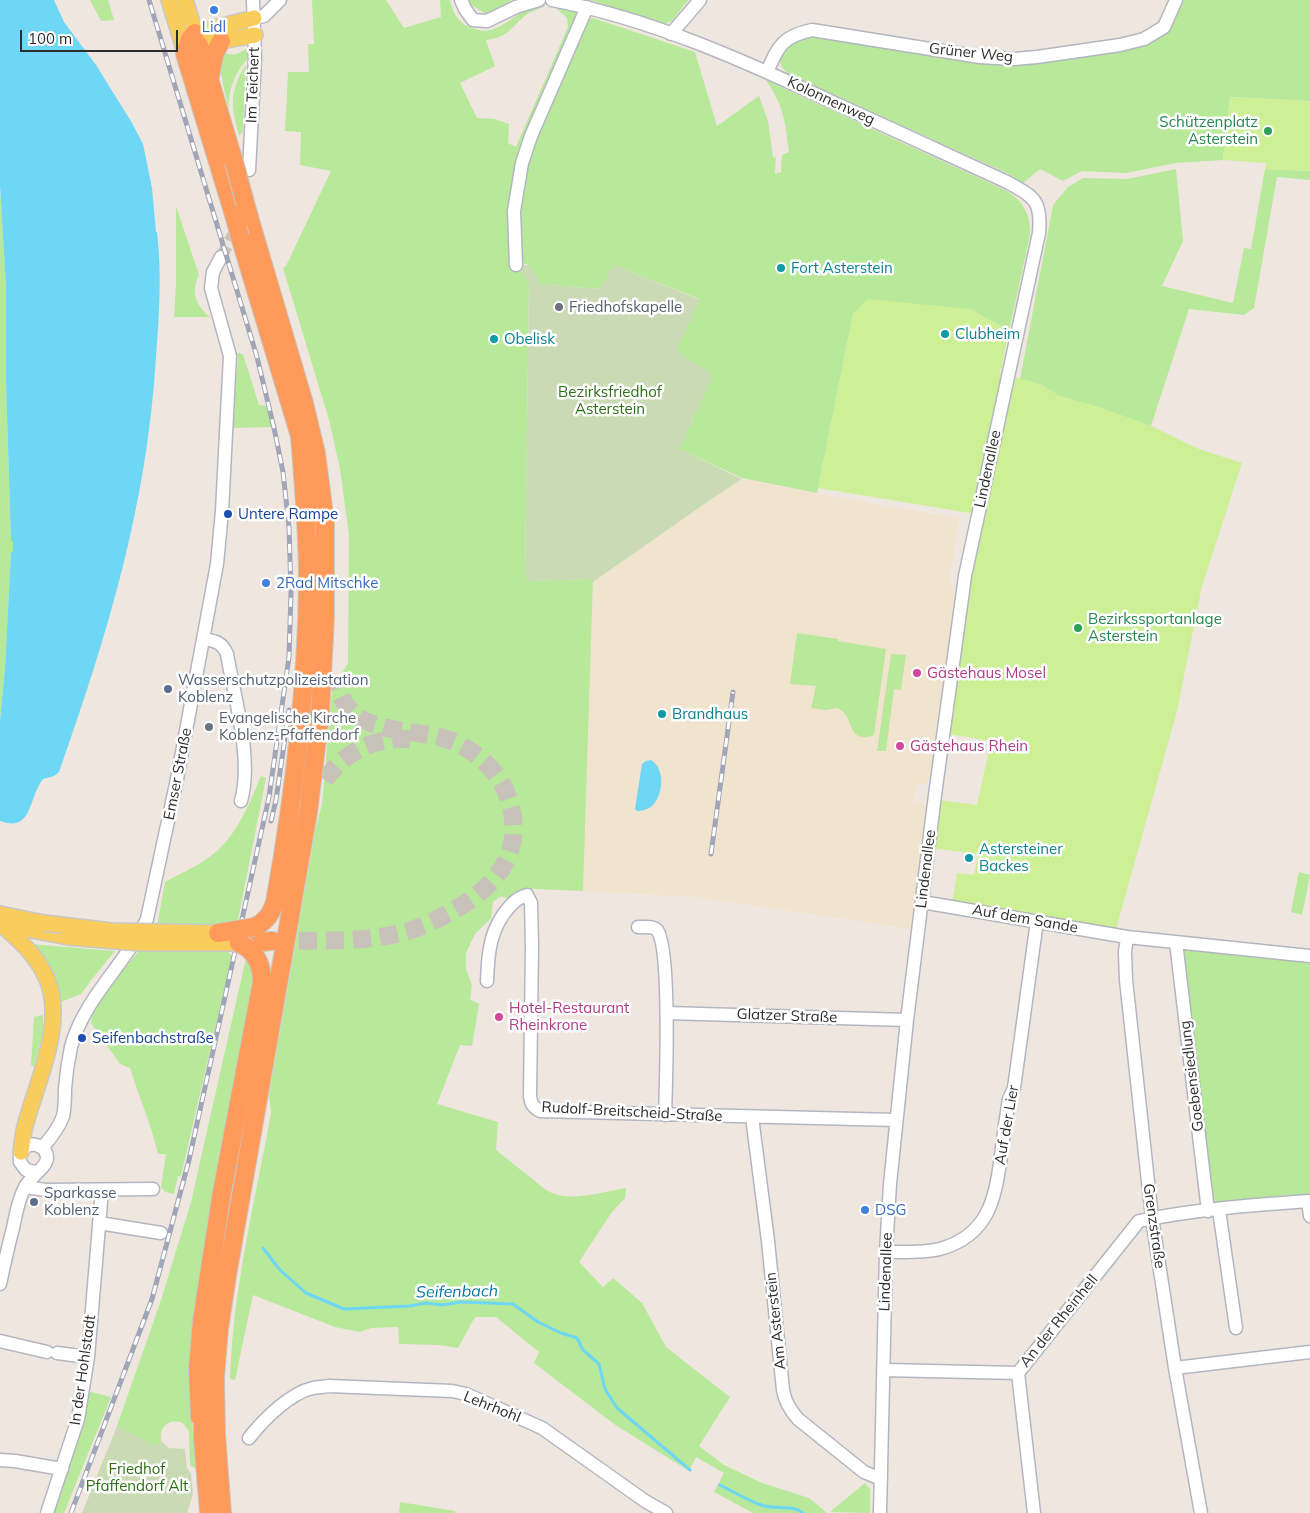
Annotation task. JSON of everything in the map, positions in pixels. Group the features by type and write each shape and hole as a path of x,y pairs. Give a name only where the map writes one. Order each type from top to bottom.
{"highway":[{"path":"209,78 214,54 221,41"},
{"path":"190,46 209,78 242,166 240,237 300,438 313,494 318,560 317,630 306,762 295,849 217,1286 205,1378 203,1439"},
{"path":"190,46 242,216 304,403 317,461 326,528 325,617 320,715 308,813 216,1353 216,1434 222,1513"},
{"path":"249,939 269,916 275,902 292,799 302,707 307,635 308,580 306,515 300,438"},
{"path":"325,617 334,677"},
{"path":"308,813 325,780"},
{"path":"218,933 249,939 273,937"},
{"path":"210,1513 199,1412 198,1382 202,1321 222,1192 262,982 259,962 249,939"}],"main road":[{"path":"169,0 183,10 190,46"},
{"path":"190,46 254,18"},
{"path":"190,46 255,35"},
{"path":"1,921 68,937 139,943 249,939"},
{"path":"1,921 44,923 112,931 218,933"},
{"path":"1,921 36,960 50,988 54,1021 24,1129 21,1152"}],"street":[{"name":"Im Teichert","path":"242,166 255,58 253,0"},
{"path":"254,18 264,16 280,0"},
{"path":"461,0 473,20 487,21 539,0"},
{"name":"Kolonnenweg","path":"552,0 586,7 671,34 766,72 1008,182 1029,194 1037,204 1041,216 1039,233"},
{"path":"671,34 700,0"},
{"name":"Grüner Weg","path":"766,72 775,52 783,42 791,36 812,30 998,59 1037,57 1120,44 1144,39 1164,27 1176,0"},
{"path":"516,264 514,211 522,163 531,136 586,7"},
{"name":"Lindenallee","path":"880,1513 886,1252 895,1120 907,1020 965,576 1039,233"},
{"name":"Emser Straße","path":"42,1148 54,1133 63,1116 66,1076 71,1048 81,1020 138,938 147,919 166,834 217,564 222,511 230,356 211,288 213,272 221,257"},
{"path":"204,639 220,643 227,654 244,759 244,791 241,801"},
{"name":"Rudolf-Breitscheid-Straße","path":"487,981 490,939 497,924 515,901 527,895 531,900 530,1096 531,1103 540,1111 895,1120"},
{"name":"Auf dem Sande","path":"922,902 1127,936"},
{"name":"Auf der Lier","path":"886,1252 929,1251 954,1243 975,1229 989,1210 996,1191 1009,1099 1014,1088 1037,921"},
{"path":"638,927 653,928 658,931 660,936 667,1013 665,1115"},
{"path":"1127,936 1310,956"},
{"name":"Grenzstraße","path":"1127,936 1125,952 1126,980 1152,1218 1175,1368 1201,1513"},
{"name":"Goebensiedlung","path":"1176,942 1214,1210 1236,1328"},
{"name":"Glatzer Straße","path":"667,1013 907,1020"},
{"name":"Am Asterstein","path":"752,1117 768,1241 782,1390 785,1401 791,1412 798,1419 864,1472 881,1479"},
{"path":"31,1145 42,1148 46,1155 46,1163 41,1170 31,1171 20,1162 23,1149 31,1145"},
{"path":"0,1284 19,1200 31,1171"},
{"path":"25,1187 46,1190 153,1189"},
{"name":"In der Hohlstadt","path":"47,1513 78,1419 88,1357 102,1190"},
{"path":"1152,1218 1292,1201 1309,1201 1310,1216"},
{"name":"An der Rheinhell","path":"883,1370 1018,1373 1139,1221 1152,1218"},
{"path":"99,1223 161,1233"},
{"path":"0,1340 52,1353 88,1357"},
{"path":"1175,1368 1310,1352"},
{"path":"1018,1373 1034,1513"},
{"name":"Lehrhohl","path":"249,1438 265,1418 297,1395 312,1388 329,1386 452,1391 466,1394 542,1428 666,1513"},
{"path":"0,1460 62,1469"}],"shaded area":[{"path":"742,479 883,506 959,518 949,583 955,592 930,777 925,784 917,784 914,801 923,803 926,807 911,929 696,897 583,891 593,582"}],"green space":[{"path":"90,0 108,0 114,20 101,21"},
{"path":"312,0 386,0 404,28 441,17 440,0 450,0 454,12 461,22 481,31 492,30 529,8 545,6 528,14 509,31 499,37 486,40 495,66 460,83 477,118 494,119 509,124 508,143 516,147 568,27 567,18 555,7 579,13 522,163 587,20 593,18 695,52 717,126 759,96 768,121 773,158 776,157 775,174 781,172 782,155 789,152 783,114 777,98 766,80 1005,190 1017,198 1025,209 1029,221 1030,235 1009,331 970,309 853,314 817,493 742,478 679,449 713,375 676,351 699,299 614,265 600,289 539,284 529,265 518,262 517,265 529,282 525,578 531,581 593,579 583,891 534,889 520,893 510,900 501,896 493,902 491,918 475,934 466,953 466,969 472,986 470,999 479,1004 472,1046 460,1045 437,1104 498,1122 496,1150 546,1190 555,1194 575,1197 626,1188 625,1198 612,1212 579,1262 603,1287 613,1278 642,1303 666,1347 730,1397 699,1446 724,1465 762,1483 809,1498 827,1513 753,1513 714,1492 724,1473 696,1457 689,1471 614,1424 534,1363 539,1352 496,1317 475,1317 458,1348 438,1345 399,1344 398,1327 371,1328 360,1332 335,1327 253,1295 235,1380 230,1379 235,1312 240,1278 271,1113 269,1095 315,831 322,804 332,690 348,663 349,535 340,469 329,420 283,268 286,266 331,171 300,165 301,132 285,131 288,72 309,72 308,44 314,44"},
{"path":"468,0 512,0 486,14 468,3"},
{"path":"590,0 688,0 672,21 664,24"},
{"path":"1182,0 1310,0 1310,101 1230,97 1223,160 1176,163 1126,173 1082,171 1063,181 1040,169 1023,183 1007,173 788,74 779,60 783,50 808,36 979,62 1118,50 1170,25 1176,17"},
{"path":"248,47 250,56 233,82 229,112 220,69 221,51 235,54"},
{"path":"245,66 243,131 239,136 234,116 233,100 236,84"},
{"name":"Schützenplatz Asterstein","path":"1230,97 1310,101 1310,171 1265,169 1266,163 1223,160"},
{"path":"1176,169 1183,241 1162,286 1233,303 1244,248 1251,249 1265,169 1310,171 1310,180 1277,177 1254,308 1244,315 1189,309 1151,426 1095,406 1059,396 1042,385 1020,379 1053,205 1068,187 1083,178 1127,179"},
{"path":"0,185 6,287 6,384 11,540 13,541 13,551 11,552 5,668 0,721"},
{"path":"176,206 199,275 195,287 196,298 201,308 210,317 174,317"},
{"name":"Bezirksfriedhof Asterstein","path":"516,265 529,265 538,277 539,284 599,289 614,265 700,300 676,351 713,375 679,449 742,479 593,582 592,579 530,581 525,578 529,282"},
{"name":"Bezirkssportanlage Asterstein","path":"868,299 970,309 1009,331 1000,373 1042,385 1059,396 1095,406 1151,426 1199,449 1242,463 1202,586 1177,711 1116,929 952,903 957,873 974,875 978,854 932,848 938,800 977,805 991,741 949,734 966,595 982,515 818,488 853,314"},
{"path":"237,353 243,354 259,405 267,406 272,427 232,428"},
{"path":"797,633 886,649 874,735 861,737 857,735 848,718 838,708 826,710 811,708 816,686 790,684"},
{"path":"891,654 906,655 901,690 894,689 886,751 877,751"},
{"path":"261,776 266,778 237,925 157,926 165,882 193,868 218,850 232,834 253,796"},
{"path":"1299,872 1310,875 1302,915 1291,912"},
{"path":"31,944 115,951 81,994 61,1002 54,978"},
{"path":"1178,946 1310,961 1310,1195 1213,1206"},
{"path":"138,952 228,952 232,956 181,1176 178,1176 174,1194 165,1192 161,1187 166,1154 158,1154 130,1068 120,1064 91,1023 93,1007"},
{"path":"246,958 251,967 252,986 193,1316 191,1393 196,1469 190,1465 189,1431 183,1423 173,1422 166,1425 161,1432 161,1441 155,1446 117,1426 162,1297 191,1202"},
{"path":"43,1015 43,1033 34,1067 31,1065 34,1017"},
{"path":"87,1391 111,1397 64,1513 52,1513"},
{"name":"Friedhof Pfaffendorf Alt","path":"117,1426 155,1446 161,1441 169,1448 185,1449 187,1468 191,1474 193,1494 187,1513 82,1513"},
{"path":"865,1483 870,1489 870,1513 830,1512"},
{"path":"400,1502 455,1511 455,1513 399,1513"}],"water":[{"path":"0,0 54,0 64,22 96,65 132,123 143,144 152,188 159,248 160,279 156,357 144,465 134,517 109,619 59,772 54,776 43,779 24,818 19,822 11,823 0,821 0,721 13,541 11,541 6,384 6,287 0,185"},
{"path":"651,760 656,764 661,776 659,796 652,806 637,811 635,809 642,764"}],"waterway":[{"name":"Seifenbach","path":"263,1248 280,1270 306,1293 344,1309 410,1306 426,1303 442,1305 461,1302 513,1304 538,1322 577,1338 583,1350 599,1364 605,1389 617,1408 690,1470"},
{"name":"Seifenbach","path":"720,1485 761,1505 788,1508 803,1513"}],"tunnel":[{"path":"221,257 239,224"},
{"path":"272,941 369,938 401,933 422,926 456,909 485,888 505,863 511,849 514,833 513,816 508,797 497,777 482,759 451,741 435,736 382,727 362,719 345,704 334,677"},
{"path":"325,780 342,761 362,748 385,740 410,739"}],"railway":[{"path":"71,1513 152,1299 189,1160 269,797 289,657 291,592 289,527 283,472 274,428 257,357 149,0"},
{"path":"711,854 733,692"},
{"path":"271,821 276,800 289,710"}],"place":[{"name":"Lidl","path":"214,10"},
{"name":"Schützenplatz Asterstein","path":"1268,131"},
{"name":"Fort Asterstein","path":"781,268"},
{"name":"Friedhofskapelle","path":"559,307"},
{"name":"Clubheim","path":"945,334"},
{"name":"Obelisk","path":"494,339"},
{"name":"Untere Rampe","path":"228,514"},
{"name":"2Rad Mitschke","path":"266,583"},
{"name":"Bezirkssportanlage Asterstein","path":"1078,628"},
{"name":"Gästehaus Mosel","path":"917,673"},
{"name":"Wasserschutzpolizeistation Koblenz","path":"168,689"},
{"name":"Brandhaus","path":"662,714"},
{"name":"Evangelische Kirche Koblenz-Pfaffendorf","path":"209,727"},
{"name":"Gästehaus Rhein","path":"900,746"},
{"name":"Astersteiner Backes","path":"969,858"},
{"name":"Hotel-Restaurant Rheinkrone","path":"499,1017"},
{"name":"Seifenbachstraße","path":"82,1038"},
{"name":"Sparkasse Koblenz","path":"34,1202"},
{"name":"DSG","path":"865,1210"}]}
